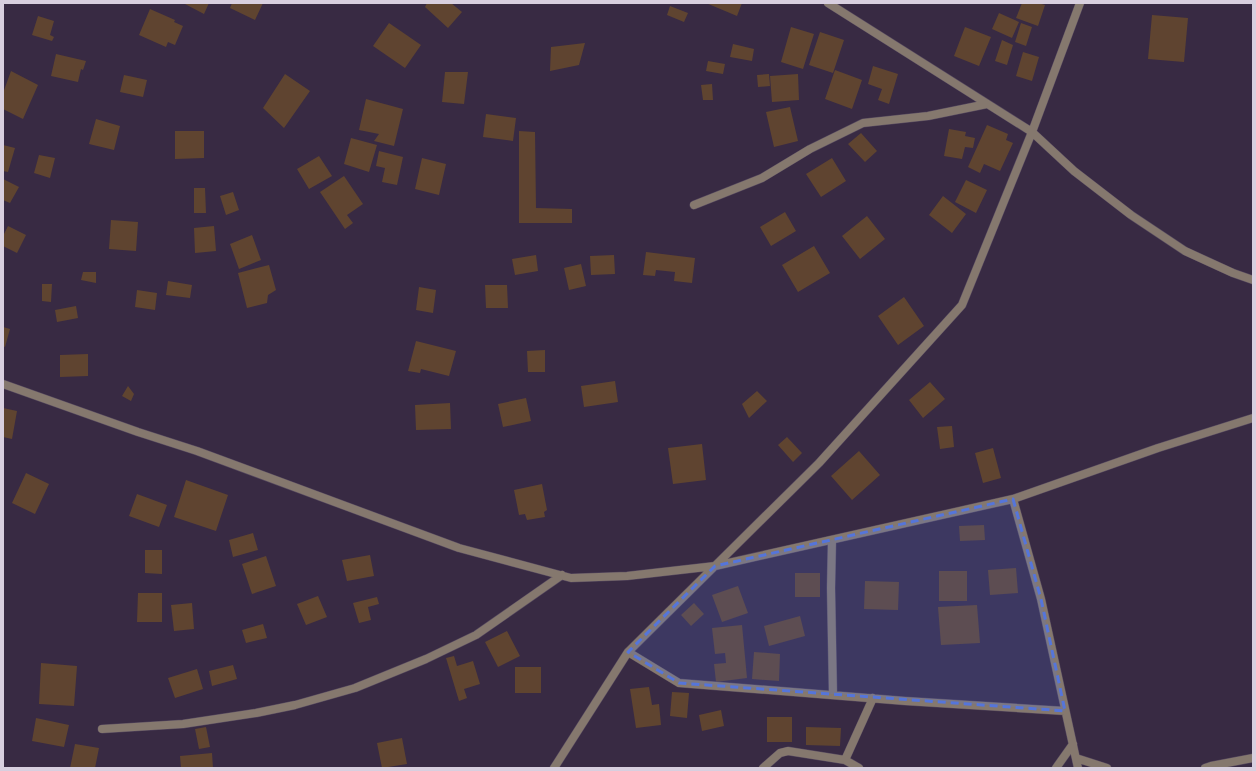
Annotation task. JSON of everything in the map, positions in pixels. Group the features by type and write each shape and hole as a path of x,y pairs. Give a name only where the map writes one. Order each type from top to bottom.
{"street":[{"path":"828,3 1032,132 1074,171 1131,215 1179,247 1233,274 1253,280"},
{"path":"554,768 628,652 819,463 962,305 1032,132 1080,3"},
{"path":"694,205 762,178 810,149 863,123 928,116 987,104"},
{"path":"3,384 131,430 197,451 459,548 571,578 614,576 715,566 1013,499 1158,448 1253,418"},
{"path":"1013,499 1041,599 1078,768"},
{"path":"832,540 831,588 833,695"},
{"path":"102,729 184,724 256,713 295,705 355,688 426,659 476,635 562,575"},
{"path":"628,652 680,683 1065,711"},
{"path":"845,760 873,698"},
{"path":"1056,768 1073,744"},
{"path":"763,768 780,753 788,751 845,760 859,768"},
{"path":"1076,758 1107,768"},
{"path":"1206,768 1253,758"}],"highlighted area":[{"path":"1013,499 1041,599 1065,711 679,683 628,652 715,566"}],"building":[{"path":"185,3 209,3 204,14"},
{"path":"232,3 263,3 255,20 230,8"},
{"path":"427,3 451,3 462,12 448,28 425,7"},
{"path":"706,3 742,3 737,16"},
{"path":"1022,3 1038,3 1045,5 1038,26 1016,18"},
{"path":"670,6 688,13 684,22 667,15"},
{"path":"150,9 175,20 174,22 183,26 175,45 168,42 166,47 139,35"},
{"path":"999,13 1019,22 1012,38 992,29"},
{"path":"1152,15 1188,18 1184,62 1148,59"},
{"path":"38,16 54,21 50,35 54,37 52,41 32,35"},
{"path":"389,23 421,45 405,68 373,46"},
{"path":"1021,23 1032,27 1026,46 1015,42"},
{"path":"791,27 814,34 803,69 781,62"},
{"path":"965,27 991,37 979,66 954,56"},
{"path":"820,32 844,40 833,73 809,65"},
{"path":"1002,40 1013,45 1007,65 995,61"},
{"path":"585,43 579,65 550,71 551,47"},
{"path":"733,44 754,49 752,61 730,57"},
{"path":"1023,52 1039,57 1032,81 1016,76"},
{"path":"56,54 86,61 83,70 81,69 78,82 51,76"},
{"path":"708,61 725,64 723,74 706,71"},
{"path":"873,66 898,74 889,104 878,100 882,89 868,84"},
{"path":"835,70 862,80 852,109 825,99"},
{"path":"11,71 38,85 23,119 3,109 3,93"},
{"path":"445,72 468,72 464,104 442,102"},
{"path":"285,74 310,91 284,128 263,108"},
{"path":"769,74 770,86 758,87 757,75"},
{"path":"798,74 799,100 772,102 770,76"},
{"path":"124,75 147,80 143,97 120,92"},
{"path":"712,84 713,100 703,100 701,85"},
{"path":"366,99 403,109 394,146 374,141 379,134 359,130"},
{"path":"790,107 798,141 774,147 766,112"},
{"path":"486,114 516,118 513,141 483,137"},
{"path":"96,119 120,126 114,150 89,144"},
{"path":"987,125 1008,134 1006,140 1013,143 1000,171 984,164 980,173 968,167"},
{"path":"949,129 966,132 965,136 975,138 973,148 965,147 962,159 944,156"},
{"path":"175,131 204,131 204,158 175,159"},
{"path":"519,131 535,132 536,208 572,209 572,223 519,223"},
{"path":"861,133 877,151 865,162 848,144"},
{"path":"351,138 377,145 369,172 344,164"},
{"path":"3,145 15,148 8,172 3,171"},
{"path":"379,151 403,157 397,185 382,182 385,168 376,166"},
{"path":"39,155 55,158 50,178 34,173"},
{"path":"319,156 332,176 309,189 297,169"},
{"path":"422,158 446,164 439,195 415,189"},
{"path":"832,158 846,181 821,197 806,174"},
{"path":"344,176 363,204 347,215 353,223 345,229 320,192"},
{"path":"3,179 19,187 10,203 3,200"},
{"path":"966,180 987,190 976,213 955,202"},
{"path":"194,188 205,188 206,213 194,213"},
{"path":"233,192 239,210 226,215 220,196"},
{"path":"943,196 966,214 952,233 929,215"},
{"path":"785,212 796,231 771,246 760,227"},
{"path":"867,216 885,239 860,259 842,236"},
{"path":"111,220 138,222 136,251 109,249"},
{"path":"8,226 26,235 17,253 3,246 3,236"},
{"path":"214,226 216,251 195,253 194,228"},
{"path":"252,235 261,260 239,269 230,244"},
{"path":"814,246 830,273 798,292 782,265"},
{"path":"646,252 695,258 692,283 674,281 675,272 656,270 655,276 643,275"},
{"path":"536,255 538,271 515,275 512,259"},
{"path":"614,255 615,274 591,275 590,256"},
{"path":"581,264 586,286 569,290 564,268"},
{"path":"269,265 276,290 268,295 267,303 247,308 238,273"},
{"path":"83,272 96,272 96,283 81,280"},
{"path":"168,281 192,285 190,298 166,295"},
{"path":"42,284 52,284 51,302 42,301"},
{"path":"485,285 507,285 508,308 486,308"},
{"path":"419,287 436,290 433,313 416,310"},
{"path":"137,290 157,293 155,310 135,307"},
{"path":"904,297 924,326 898,345 878,316"},
{"path":"76,306 78,318 57,322 55,310"},
{"path":"3,327 10,329 5,347 3,346"},
{"path":"416,341 456,351 449,376 421,369 420,373 408,371"},
{"path":"545,350 545,372 528,372 527,351"},
{"path":"88,354 88,376 60,377 60,355"},
{"path":"615,381 618,402 584,407 581,386"},
{"path":"930,382 945,399 923,418 909,400"},
{"path":"128,386 134,394 131,401 122,396"},
{"path":"757,391 767,401 749,418 742,404"},
{"path":"526,398 531,421 503,427 498,404"},
{"path":"450,403 451,429 416,430 415,405"},
{"path":"3,408 17,411 12,439 3,437"},
{"path":"952,426 954,447 940,449 937,427"},
{"path":"787,437 802,453 793,462 778,445"},
{"path":"702,444 706,480 673,484 668,448"},
{"path":"993,448 1001,478 983,483 975,453"},
{"path":"859,451 880,475 852,500 831,476"},
{"path":"26,473 49,484 35,514 12,503"},
{"path":"186,480 228,495 216,531 174,517"},
{"path":"542,484 547,510 544,512 545,517 527,520 525,514 519,515 514,490"},
{"path":"137,494 167,505 159,527 129,516"},
{"path":"984,525 985,540 960,541 959,526"},
{"path":"253,533 258,550 233,557 229,540"},
{"path":"145,550 162,550 162,574 145,573"},
{"path":"370,555 374,576 347,581 342,560"},
{"path":"266,556 276,586 252,594 242,564"},
{"path":"1016,568 1018,593 990,595 988,570"},
{"path":"939,571 967,571 967,601 939,601"},
{"path":"795,573 820,573 820,597 795,597"},
{"path":"865,581 899,582 898,610 864,609"},
{"path":"738,586 748,613 722,622 712,595"},
{"path":"138,593 162,593 162,622 137,622"},
{"path":"318,596 327,617 306,625 297,604"},
{"path":"377,597 379,604 368,607 371,620 359,623 353,603"},
{"path":"192,603 194,629 174,631 171,605"},
{"path":"694,603 704,614 691,626 681,615"},
{"path":"977,605 980,643 941,645 938,607"},
{"path":"800,616 805,636 769,646 764,626"},
{"path":"263,624 267,638 246,643 242,630"},
{"path":"742,625 747,678 716,682 714,664 726,663 725,653 715,654 712,628"},
{"path":"507,631 520,656 498,667 485,642"},
{"path":"754,652 780,654 779,681 752,679"},
{"path":"454,656 457,666 473,661 480,684 464,689 467,698 459,701 446,658"},
{"path":"41,663 77,666 74,706 39,704"},
{"path":"233,665 237,679 212,686 209,671"},
{"path":"515,667 541,667 541,693 515,693"},
{"path":"197,669 203,689 175,698 168,678"},
{"path":"649,687 652,705 659,704 661,725 636,728 630,689"},
{"path":"672,692 689,693 687,718 670,716"},
{"path":"721,710 724,726 702,731 699,715"},
{"path":"767,717 792,717 792,742 767,742"},
{"path":"36,718 69,725 64,747 32,741"},
{"path":"206,727 210,747 199,749 195,729"},
{"path":"806,727 841,728 840,746 806,745"},
{"path":"402,738 407,764 382,768 377,743"},
{"path":"75,744 99,748 95,768 70,768"},
{"path":"212,753 213,768 181,768 180,756"}]}
